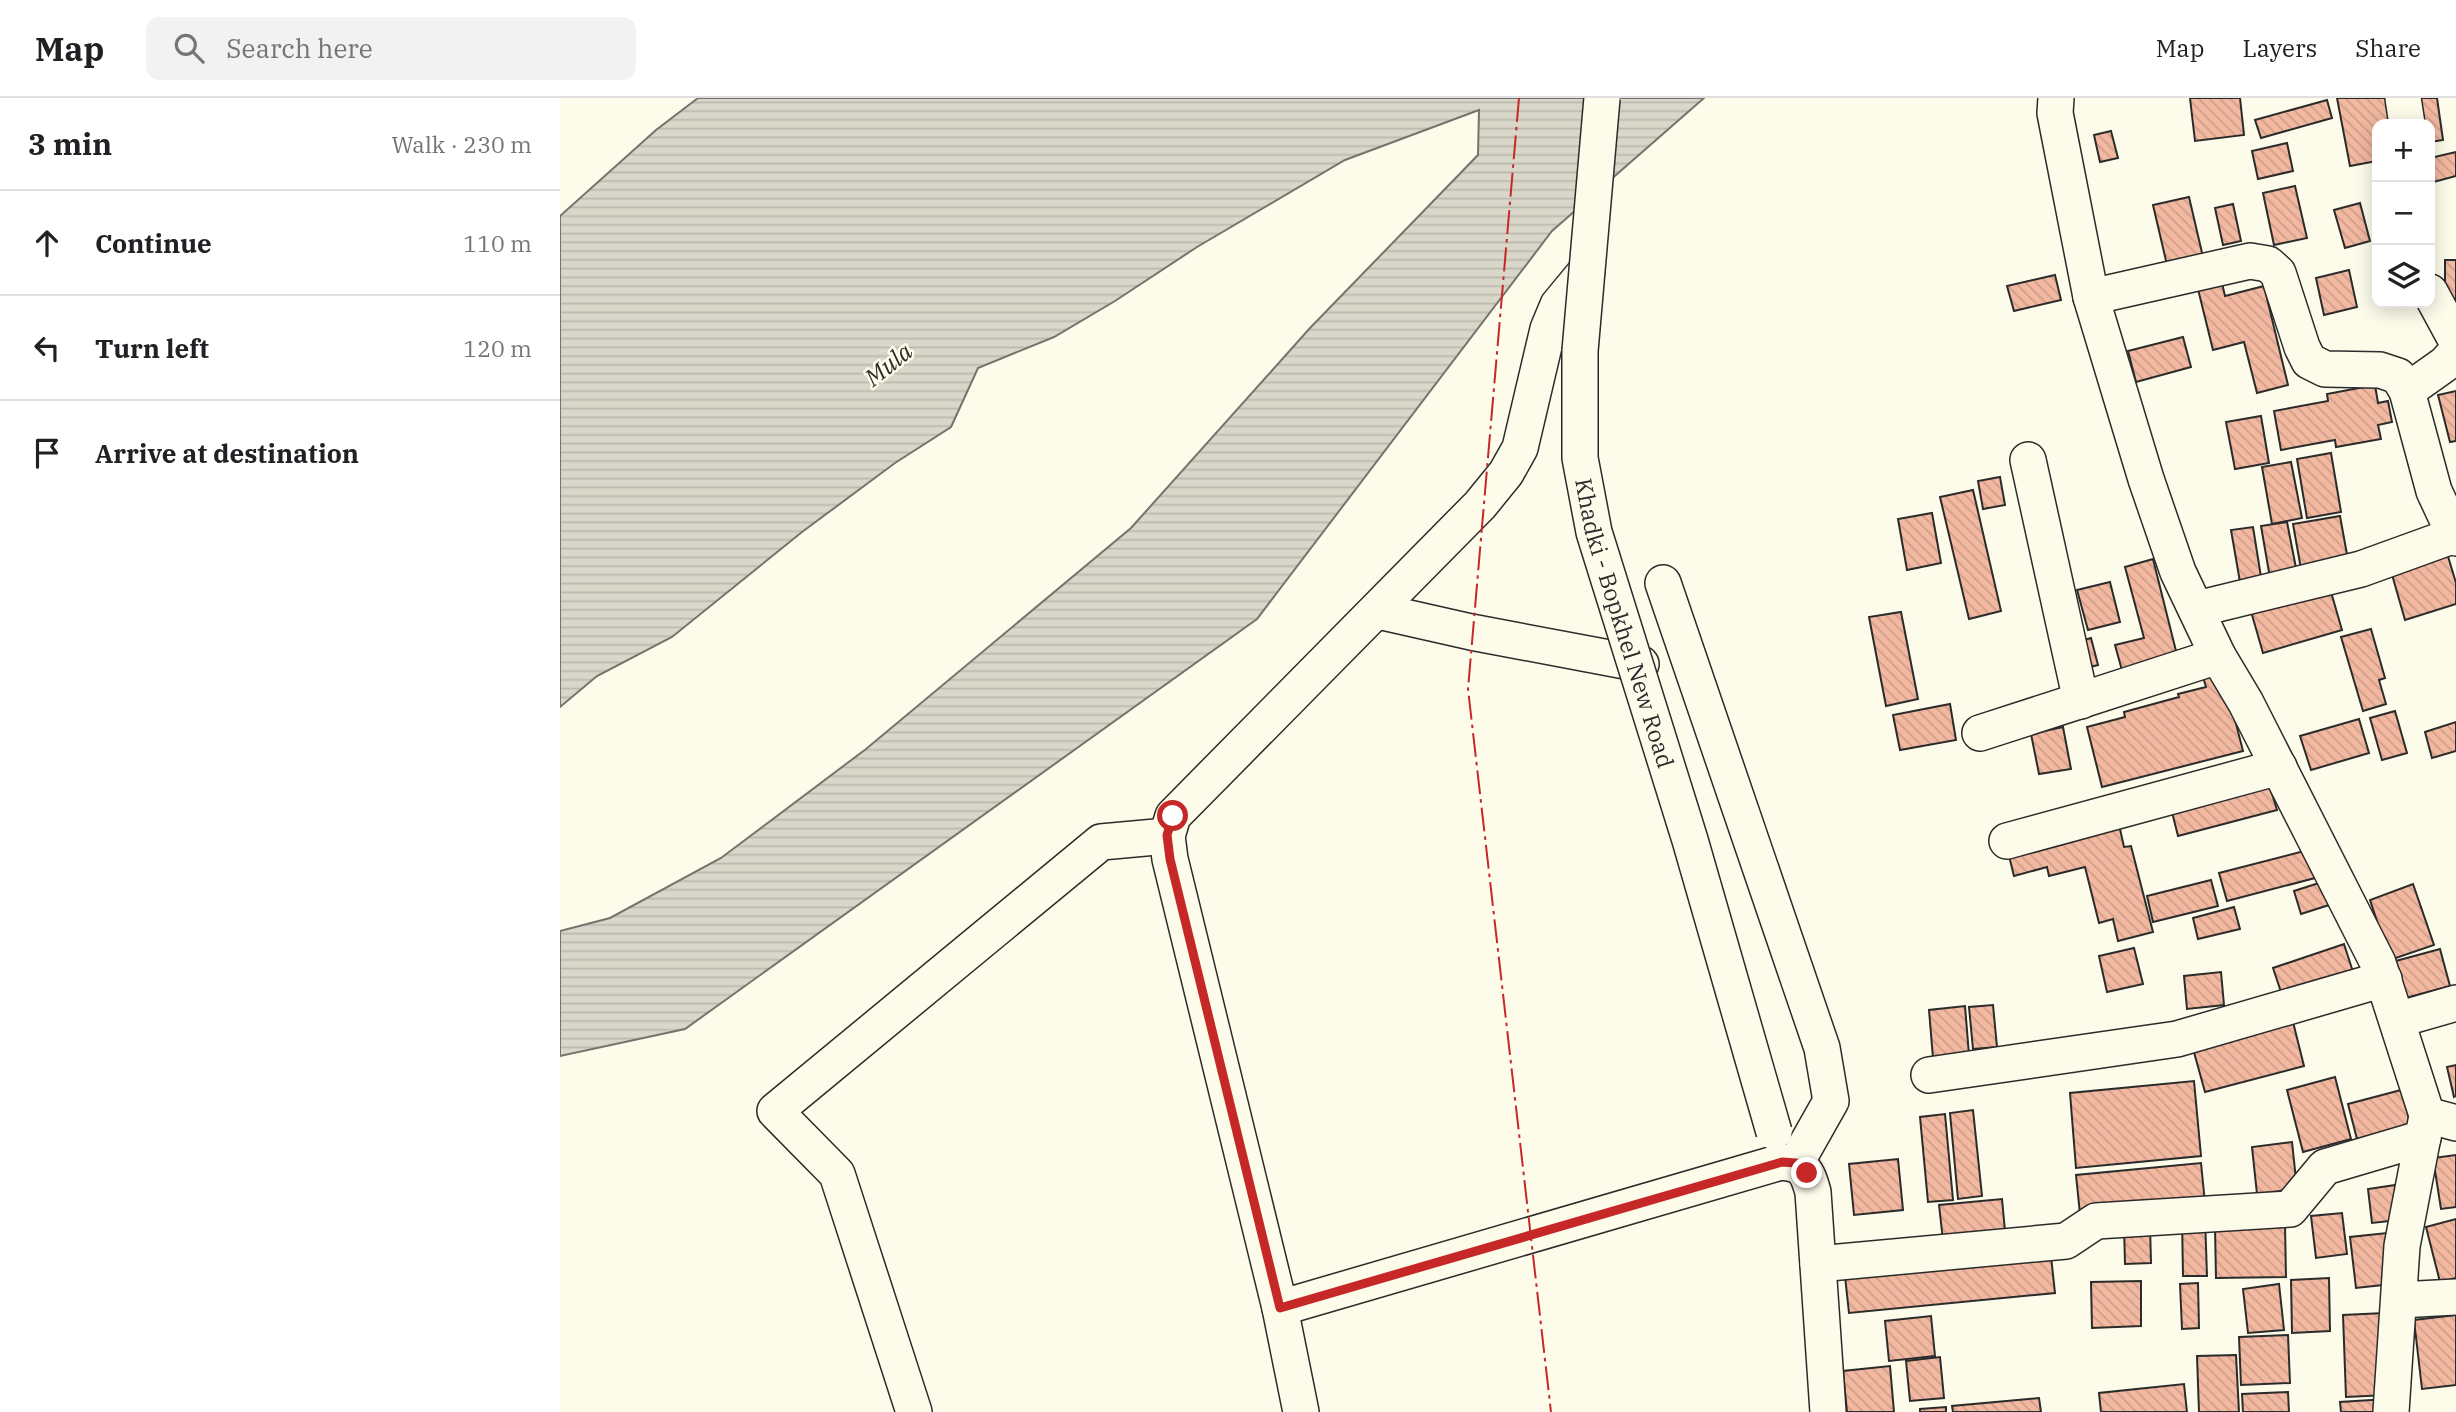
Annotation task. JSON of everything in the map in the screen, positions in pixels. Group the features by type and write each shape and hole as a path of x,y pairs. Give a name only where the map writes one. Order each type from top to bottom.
{"street":[{"name":"Khadki - Bopkhel New Road","path":"1602,98 1580,351 1580,458 1594,532 1784,1152 1807,1173 1813,1192 1828,1412"},
{"path":"2056,98 2055,113 2091,297 2146,479 2178,572 2218,656 2246,703 2378,963 2435,1126 2402,1247 2391,1412"},
{"path":"2403,98 2406,119"},
{"path":"2091,297 2250,261 2268,264 2278,272 2309,362 2325,369 2380,370 2398,376 2407,391 2434,491 2455,537 2361,569 2197,609"},
{"path":"1301,1412 1280,1308 1170,859 1167,835 1173,816 1378,611 1480,505 1506,473 1520,449 1548,328 1558,305 1587,270"},
{"path":"2435,301 2456,340"},
{"path":"2407,391 2445,364 2456,352"},
{"path":"2028,460 2081,701"},
{"path":"1280,1308 1784,1152 1831,1101 1822,1048 1663,583"},
{"path":"1378,611 1471,632 1641,664"},
{"path":"1980,733 2218,656"},
{"path":"2007,841 2279,767"},
{"path":"914,1412 837,1174 775,1111 1101,842 1167,835"},
{"path":"1929,1075 2177,1039 2384,979"},
{"path":"2397,1020 2456,1003"},
{"path":"1818,1264 2066,1241 2095,1221 2290,1209 2325,1167 2435,1126"},
{"path":"2399,1300 2456,1297"}],"water":[{"name":"Mula","path":"698,98 1704,98 1552,231 1257,619 685,1029 560,1056 560,931 610,918 721,858 866,749 1131,528 1310,328 1478,155 1479,110 1345,160 1197,247 1054,337 978,368 951,427 895,463 802,532 672,637 597,676 560,707 560,216 656,130"}],"building":[{"path":"2190,98 2240,98 2244,135 2195,141"},
{"path":"2337,98 2386,98 2390,119 2372,119 2372,162 2350,166"},
{"path":"2407,98 2437,98 2443,140 2435,141 2435,119 2410,119"},
{"path":"2327,100 2332,118 2261,138 2255,120"},
{"path":"2111,131 2118,158 2100,162 2094,135"},
{"path":"2287,143 2293,171 2258,179 2252,151"},
{"path":"2456,152 2456,176 2435,182 2435,157"},
{"path":"2295,186 2307,238 2274,245 2263,193"},
{"path":"2189,197 2203,257 2167,265 2153,205"},
{"path":"2360,203 2370,241 2345,248 2334,210"},
{"path":"2233,204 2241,241 2223,245 2215,208"},
{"path":"2445,260 2456,260 2456,302 2445,302"},
{"path":"2349,270 2357,307 2324,315 2316,278"},
{"path":"2055,275 2061,300 2014,311 2007,286"},
{"path":"2221,279 2225,296 2264,286 2288,385 2257,393 2244,342 2213,350 2197,285"},
{"path":"2183,337 2191,367 2136,382 2128,351"},
{"path":"2375,385 2378,403 2388,401 2392,422 2378,425 2381,439 2336,447 2335,440 2281,450 2274,411 2328,401 2327,394"},
{"path":"2456,391 2456,441 2450,442 2438,395"},
{"path":"2261,416 2269,463 2235,469 2226,422"},
{"path":"2331,453 2341,512 2307,518 2297,459"},
{"path":"2291,462 2302,518 2272,524 2262,467"},
{"path":"2000,477 2005,505 1983,509 1978,481"},
{"path":"1973,490 2001,611 1969,619 1940,497"},
{"path":"1932,513 1941,563 1907,570 1898,519"},
{"path":"2340,516 2348,560 2301,569 2293,524"},
{"path":"2287,522 2297,573 2270,578 2261,526"},
{"path":"2253,527 2261,577 2240,582 2231,530"},
{"path":"2447,553 2456,583 2456,604 2405,620 2389,564"},
{"path":"2153,559 2178,659 2123,674 2115,645 2144,638 2125,567"},
{"path":"2110,582 2120,622 2088,630 2077,590"},
{"path":"2329,585 2342,630 2263,653 2250,608"},
{"path":"1901,612 1918,699 1886,706 1869,617"},
{"path":"2371,629 2385,678 2379,680 2386,704 2363,711 2341,637"},
{"path":"2091,638 2098,665 2083,669 2077,642"},
{"path":"2223,673 2243,751 2102,787 2087,727 2125,717 2124,712 2206,687 2203,677"},
{"path":"1950,704 1956,740 1900,750 1893,715"},
{"path":"2395,711 2407,753 2382,760 2370,718"},
{"path":"2359,719 2369,753 2311,770 2300,736"},
{"path":"2456,722 2456,751 2432,758 2425,732"},
{"path":"2063,727 2071,769 2039,774 2031,734"},
{"path":"2270,787 2277,810 2178,836 2172,812"},
{"path":"2118,820 2124,847 2131,846 2153,932 2118,941 2113,919 2099,923 2085,867 2049,876 2047,867 2014,876 2007,848"},
{"path":"2312,849 2319,877 2227,901 2219,873"},
{"path":"2211,880 2218,906 2153,922 2147,896"},
{"path":"2322,882 2329,905 2301,914 2294,891"},
{"path":"2413,884 2434,945 2390,960 2370,900"},
{"path":"2234,907 2240,929 2198,939 2193,918"},
{"path":"2344,944 2355,978 2284,1001 2273,968"},
{"path":"2134,948 2143,984 2107,992 2099,956"},
{"path":"2440,949 2450,986 2402,999 2392,962"},
{"path":"2221,972 2224,1005 2187,1009 2184,976"},
{"path":"1993,1005 1997,1047 1973,1049 1969,1007"},
{"path":"1965,1006 1969,1055 1933,1058 1929,1010"},
{"path":"2292,1018 2304,1066 2205,1092 2192,1045"},
{"path":"2456,1065 2456,1096 2454,1097 2447,1067"},
{"path":"2335,1077 2351,1139 2303,1152 2287,1090"},
{"path":"2194,1081 2201,1156 2076,1168 2070,1093"},
{"path":"2401,1090 2411,1125 2357,1139 2348,1104"},
{"path":"1973,1110 1982,1196 1958,1199 1950,1113"},
{"path":"1945,1114 1953,1200 1928,1202 1920,1117"},
{"path":"2292,1142 2297,1189 2257,1194 2252,1147"},
{"path":"2456,1155 2456,1207 2441,1209 2433,1158"},
{"path":"1898,1159 1903,1210 1854,1215 1849,1164"},
{"path":"2201,1163 2205,1203 2080,1214 2076,1175"},
{"path":"2402,1184 2407,1219 2372,1223 2368,1189"},
{"path":"2002,1199 2006,1242 1944,1249 1939,1205"},
{"path":"2342,1213 2347,1254 2316,1258 2311,1216"},
{"path":"2205,1217 2207,1276 2183,1276 2182,1218"},
{"path":"2456,1219 2456,1278 2440,1282 2426,1227"},
{"path":"2150,1225 2151,1263 2125,1264 2124,1226"},
{"path":"2285,1225 2286,1277 2216,1278 2215,1227"},
{"path":"2387,1233 2392,1284 2356,1288 2350,1237"},
{"path":"2050,1247 2055,1293 1849,1313 1844,1267"},
{"path":"2329,1278 2330,1331 2292,1333 2291,1280"},
{"path":"2141,1281 2141,1326 2092,1328 2091,1282"},
{"path":"2198,1283 2199,1328 2182,1329 2180,1284"},
{"path":"2279,1284 2284,1330 2248,1333 2243,1289"},
{"path":"2384,1313 2387,1395 2346,1397 2343,1315"},
{"path":"2456,1315 2456,1385 2422,1389 2414,1320"},
{"path":"1931,1316 1935,1356 1889,1361 1885,1321"},
{"path":"2288,1335 2290,1383 2241,1385 2239,1337"},
{"path":"2236,1355 2239,1412 2199,1412 2197,1356"},
{"path":"1940,1357 1944,1398 1910,1401 1906,1361"},
{"path":"1890,1366 1894,1412 1847,1412 1843,1371"},
{"path":"2184,1384 2187,1412 2101,1412 2099,1393"},
{"path":"2288,1392 2289,1412 2243,1412 2242,1394"},
{"path":"2039,1398 2041,1412 1953,1412 1952,1406"},
{"path":"2387,1399 2387,1412 2341,1412 2340,1402"},
{"path":"1946,1407 1946,1412 1920,1412 1920,1409"}],"power":[{"path":"1519,98 1468,689 1551,1412"}],"route":[{"path":"1173,816 1167,835 1170,859 1280,1308 1782,1162 1796,1163 1807,1173"}]}
